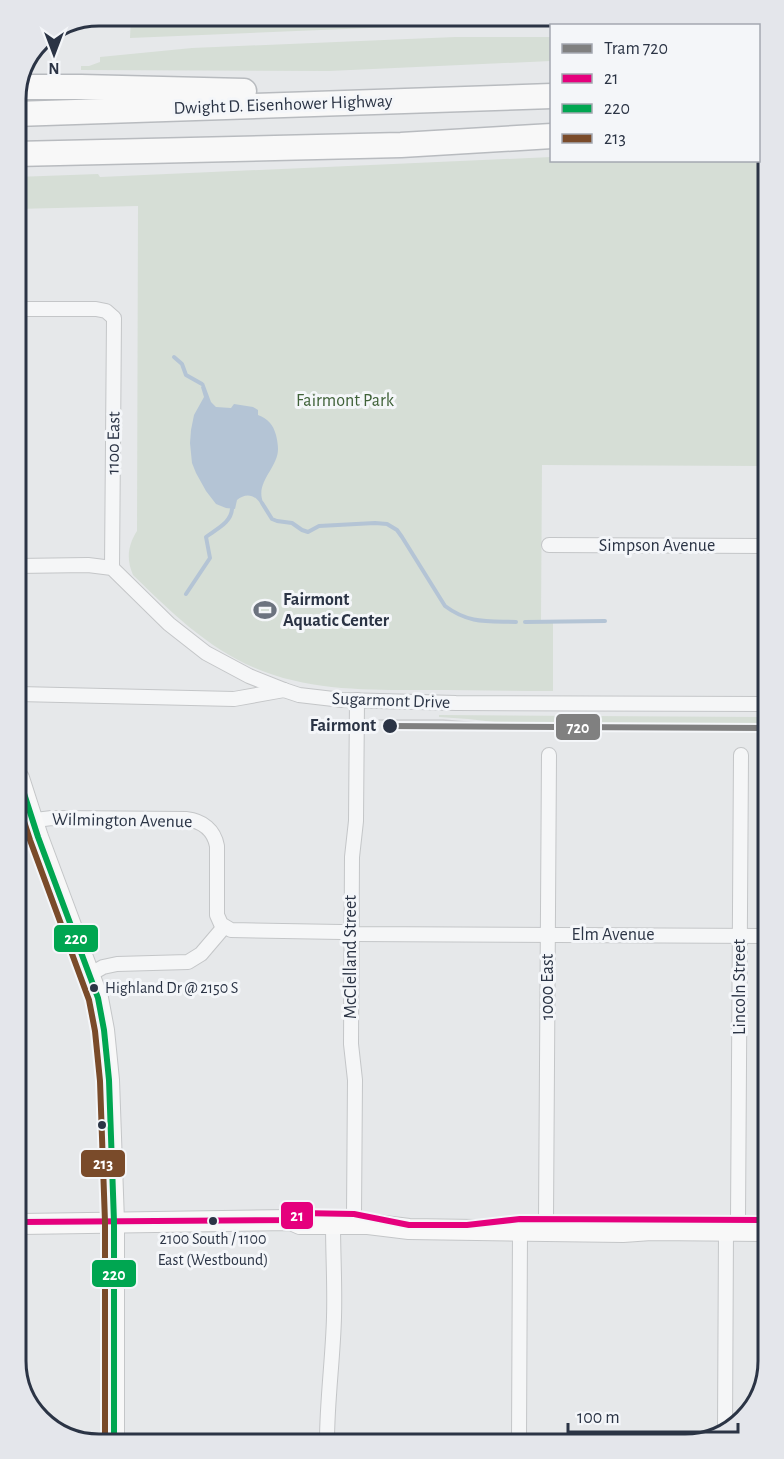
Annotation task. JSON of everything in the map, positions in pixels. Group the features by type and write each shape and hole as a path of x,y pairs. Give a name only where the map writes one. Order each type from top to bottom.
{"highway":[{"path":"27,87 516,98"},
{"name":"Dwight D. Eisenhower Highway","path":"26,114 550,96"},
{"path":"26,154 389,145 550,136"}],"main road":[{"path":"26,821 89,975 100,1007 106,1048 114,1222 114,1433"},
{"path":"291,1220 300,1213 354,1214 409,1225 467,1225 506,1220 546,1219 758,1230"},
{"path":"326,1224 354,1214"},
{"path":"26,1223 291,1220 300,1224 368,1224 409,1229 622,1232 724,1227 758,1222"},
{"path":"520,1231 525,1224 585,1220"}],"street":[{"name":"1100 East","path":"26,309 96,309 106,311 114,318 112,568"},
{"name":"Simpson Avenue","path":"549,545 758,546"},
{"path":"26,566 88,565 112,568 158,614 193,644 233,669 284,690"},
{"name":"Sugarmont Drive","path":"26,694 234,699 284,690 313,698 456,703 758,704"},
{"name":"McClelland Street","path":"354,1214 355,1080 351,1044 351,857 356,816 357,700"},
{"name":"1000 East","path":"546,1219 549,755"},
{"name":"Lincoln Street","path":"725,1422 724,1227 740,936 741,755"},
{"name":"Wilmington Avenue","path":"26,821 52,818 150,818 186,819 200,822 210,830 218,846 217,915 224,927"},
{"path":"89,975 108,965 182,963 193,960 205,950 224,927 231,930 351,934"},
{"name":"Elm Avenue","path":"351,934 758,936"},
{"path":"326,1224 334,1316 327,1433"},
{"path":"519,1434 520,1231"}],"green space":[{"path":"131,26 417,26 130,38"},
{"path":"455,37 550,37 550,61 329,71 81,70 81,66 100,62 100,57 192,48"},
{"name":"Fairmont Park","path":"550,157 550,162 758,162 758,466 542,465 541,622 553,622 553,691 338,688 275,676 255,668 220,650 205,639 175,615 133,575 131,569 130,547 137,531 138,206 26,209 26,177 98,174 100,177"},
{"path":"439,715 580,716 580,725 522,725 439,717"},
{"path":"587,716 758,717 758,726 587,725"}],"water":[{"path":"204,383 211,402 216,407 231,408 234,404 253,407 258,410 258,415 272,425 278,449 275,462 262,488 263,502 260,503 252,496 246,496 237,500 235,509 216,504 196,473 192,463 191,430 194,415 204,397 201,387"}],"waterway":[{"path":"174,357 182,364 186,375 202,384"},
{"path":"262,503 272,519 292,523 308,532 319,526 387,524 397,530 402,537 445,606 471,619 516,622"},
{"path":"186,594 210,558 206,537 226,522 232,509"},
{"path":"525,622 605,621"}],"tram line":[{"path":"379,720 443,720 525,727"},
{"name":"720","path":"390,726 758,728"}],"transit line":[{"name":"220","path":"26,800 98,998 104,1030 109,1080 114,1222 114,1433"},
{"name":"213","path":"26,828 89,1000 95,1031 100,1081 105,1222 105,1433"},
{"name":"21","path":"26,1222 291,1220 300,1213 354,1214 409,1225 467,1225 520,1219 758,1220"}],"place":[{"name":"Fairmont Aquatic Center","path":"265,610"},
{"name":"Fairmont","path":"390,726"},
{"name":"Highland Dr @ 2150 S","path":"94,988"},
{"name":"2100 South / 1100 East (Westbound)","path":"213,1221"}]}
